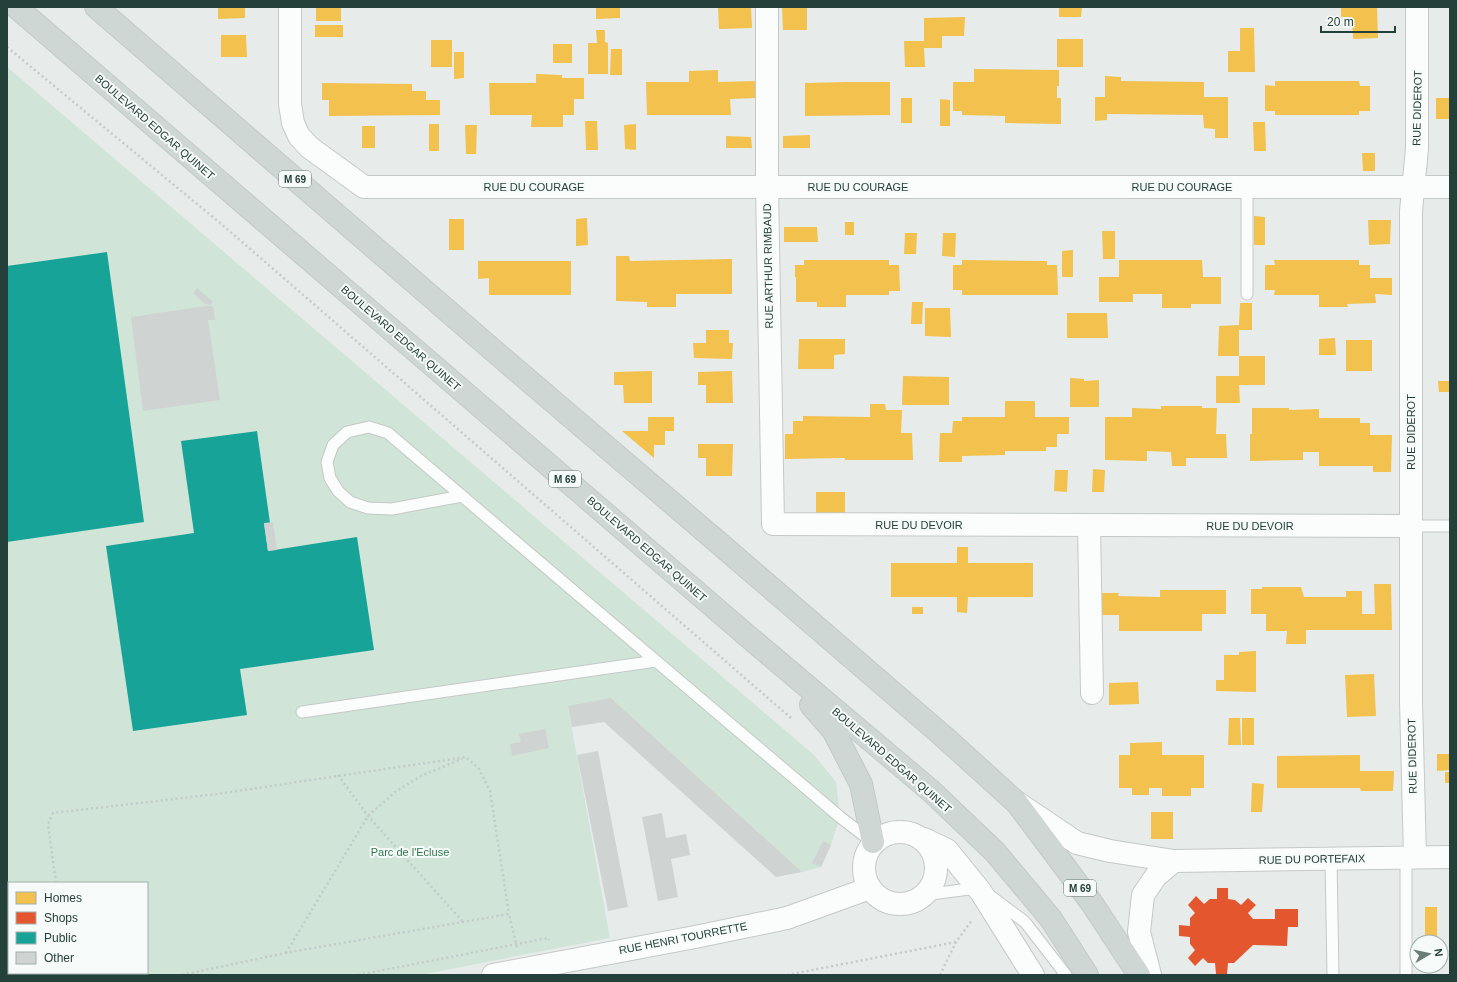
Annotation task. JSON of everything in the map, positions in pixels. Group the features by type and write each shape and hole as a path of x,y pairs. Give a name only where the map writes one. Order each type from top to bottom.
{"main road":[{"name":"BOULEVARD EDGAR QUINET","path":"16,7 930,791 995,852 1051,919 1087,975"},
{"name":"M 69","path":"96,7 494,351 756,574 943,736 1017,803 1091,902 1139,975"},
{"path":"751,639 833,730 861,784 873,842"}],"street":[{"name":"RUE DU COURAGE","path":"290,7 290,104 293,123 299,136 309,147 364,187 1450,187"},
{"name":"RUE ARTHUR RIMBAUD","path":"767,7 767,187 773,524"},
{"name":"RUE DIDEROT","path":"1411,857 1412,211 1417,149 1417,7"},
{"name":"RUE DU DEVOIR","path":"773,524 1411,526"},
{"path":"1089,525 1092,693"},
{"name":"RUE DU PORTEFAIX","path":"1017,803 1077,843 1110,851 1174,861 1450,857"},
{"path":"922,838 930,846 937,866 931,887 924,896 913,902 901,904 889,902 878,897 870,888 864,877 863,864 873,842 882,836 892,832 902,831 913,833 947,850 983,896 1033,975"},
{"path":"1150,975 1138,932 1143,895 1156,876 1174,861"},
{"name":"RUE HENRI TOURRETTE","path":"493,975 523,972 558,962 695,937 787,918 870,888"}],"lane":[{"path":"1246,187 1247,294"},
{"path":"462,496 392,509 368,508 350,502 338,491 330,478 327,462 333,445 347,432 369,427 388,433 840,817 873,842"},
{"path":"1411,526 1450,526"},
{"path":"302,712 656,661"},
{"path":"1406,975 1411,857"},
{"path":"1331,859 1333,975"},
{"path":"924,896 969,889 983,896 989,895 1025,922 1066,975"}],"path":[{"path":"7,47 226,228 792,719"},
{"path":"286,953 368,816 395,792 421,776 466,757"},
{"path":"56,882 48,824 53,813 217,794 466,757 480,769 490,791 509,914 523,972"},
{"path":"338,775 368,816 463,922"},
{"path":"940,975 956,942 983,896"},
{"path":"182,975 286,953 509,914"},
{"path":"358,975 548,938 558,962"},
{"path":"786,975 956,942"}],"green space":[{"name":"Parc de l'Ecluse","path":"7,67 814,755 836,782 840,817 831,845 821,867 802,872 611,698 568,707 610,938 420,975 7,975"}],"building: Homes":[{"path":"218,7 245,7 245,18 218,19"},
{"path":"341,7 341,21 316,21 316,8"},
{"path":"596,7 620,7 620,18 596,19"},
{"path":"718,7 751,7 752,28 719,29"},
{"path":"782,7 807,7 807,30 783,30"},
{"path":"1059,7 1082,7 1081,17 1059,17"},
{"path":"1341,7 1377,7 1378,38 1353,39 1352,17 1341,17"},
{"path":"965,17 964,36 942,36 942,48 924,48 925,67 905,67 904,41 924,41 924,18"},
{"path":"315,25 343,25 343,37 315,37"},
{"path":"1240,28 1254,28 1255,72 1228,72 1228,51 1240,51"},
{"path":"596,30 605,30 605,42 608,43 608,74 588,74 588,43 597,43"},
{"path":"221,35 246,35 247,57 221,57"},
{"path":"1057,39 1083,39 1083,67 1057,67"},
{"path":"431,40 452,40 452,67 431,67"},
{"path":"553,44 572,44 572,63 553,63"},
{"path":"611,49 622,49 622,75 610,75"},
{"path":"454,52 464,52 464,78 454,79"},
{"path":"974,69 1059,70 1057,98 1061,98 1061,124 1005,123 1005,116 962,115 962,111 953,111 953,82 974,82"},
{"path":"718,70 718,82 756,81 757,98 730,99 731,115 647,115 646,82 689,82 689,71"},
{"path":"536,74 562,75 562,78 584,78 584,99 574,99 574,115 563,115 563,127 531,127 532,115 490,115 489,83 536,83"},
{"path":"1105,76 1121,77 1121,81 1204,82 1204,97 1228,97 1228,138 1215,138 1215,129 1204,128 1203,115 1107,114 1107,120 1095,121 1095,97 1105,97"},
{"path":"1275,81 1359,81 1360,86 1370,86 1370,111 1359,111 1359,115 1275,115 1275,111 1265,111 1265,85 1275,86"},
{"path":"890,82 890,115 805,116 805,83"},
{"path":"322,83 412,84 412,91 426,91 426,100 440,100 440,115 329,116 329,100 322,100"},
{"path":"901,98 912,98 912,123 901,123"},
{"path":"1436,98 1450,98 1450,119 1436,119"},
{"path":"940,99 950,100 950,126 940,126"},
{"path":"585,121 597,121 598,150 586,150"},
{"path":"1253,122 1265,122 1266,151 1254,151"},
{"path":"429,124 439,124 439,151 429,151"},
{"path":"636,124 636,150 625,149 624,125"},
{"path":"465,125 477,125 476,154 466,154"},
{"path":"362,126 375,126 375,148 362,148"},
{"path":"810,135 810,148 783,148 783,136"},
{"path":"726,136 751,137 752,148 726,148"},
{"path":"1362,153 1375,153 1375,171 1363,171"},
{"path":"1254,216 1265,217 1265,245 1254,245"},
{"path":"587,218 588,245 576,246 576,219"},
{"path":"449,219 464,219 464,250 449,250"},
{"path":"1368,220 1391,220 1390,244 1369,245"},
{"path":"845,222 854,222 854,235 845,235"},
{"path":"784,227 817,227 818,242 784,242"},
{"path":"1102,231 1115,231 1115,259 1103,259"},
{"path":"905,233 917,233 916,254 904,254"},
{"path":"943,233 956,233 955,257 942,256"},
{"path":"1073,250 1073,277 1062,277 1062,251"},
{"path":"616,256 629,256 630,261 732,259 732,294 676,294 676,307 647,307 647,302 616,301"},
{"path":"804,260 889,260 889,265 899,265 900,291 889,291 889,295 846,295 846,307 817,307 817,302 796,302 795,265 804,265"},
{"path":"962,260 1047,261 1047,265 1057,265 1058,295 962,295 962,290 953,290 953,265 962,265"},
{"path":"1119,260 1202,260 1203,277 1221,277 1221,304 1191,304 1191,308 1162,308 1162,294 1133,294 1133,302 1099,302 1099,277 1119,277"},
{"path":"1274,260 1359,260 1359,265 1370,265 1370,278 1392,278 1392,295 1375,294 1376,303 1347,304 1348,307 1319,307 1319,295 1274,295 1275,290 1265,290 1265,265 1275,265"},
{"path":"478,261 571,261 571,295 489,295 489,278 478,279"},
{"path":"912,302 923,302 922,324 911,324"},
{"path":"1240,303 1252,303 1252,330 1239,330 1239,356 1218,356 1219,326 1239,325"},
{"path":"925,308 950,308 951,337 925,336"},
{"path":"1067,313 1107,313 1108,338 1067,338"},
{"path":"706,330 729,330 729,343 733,343 732,359 694,358 693,343 706,343"},
{"path":"1335,338 1336,355 1319,355 1319,339"},
{"path":"799,339 845,339 845,354 834,355 834,369 798,369"},
{"path":"1346,340 1372,340 1372,371 1346,371"},
{"path":"1239,356 1265,356 1265,385 1239,385 1240,403 1216,403 1216,376 1239,376"},
{"path":"652,371 652,403 624,403 623,385 614,385 614,372"},
{"path":"732,371 733,403 706,403 706,385 698,385 698,372"},
{"path":"903,376 949,377 949,405 902,405"},
{"path":"1070,378 1084,379 1084,381 1099,380 1099,407 1070,407"},
{"path":"1438,381 1450,381 1450,392 1439,392"},
{"path":"1005,401 1035,401 1035,417 1069,417 1069,434 1057,434 1057,447 1046,447 1046,451 1005,451 1005,455 962,456 962,462 939,462 940,433 952,433 953,421 962,421 962,417 1005,417"},
{"path":"870,404 885,404 886,410 902,410 901,433 912,433 913,460 845,460 845,458 785,459 785,434 793,434 793,421 803,421 803,416 870,417"},
{"path":"1161,406 1202,406 1202,408 1217,408 1216,434 1226,434 1227,458 1186,458 1186,466 1172,466 1171,452 1147,451 1147,461 1105,460 1105,417 1132,417 1132,408 1161,409"},
{"path":"1252,408 1289,408 1289,410 1319,409 1319,418 1360,418 1360,423 1370,423 1370,435 1392,435 1391,472 1373,472 1373,466 1319,466 1319,452 1303,452 1303,460 1250,461"},
{"path":"648,417 674,417 674,431 665,431 665,445 654,445 654,458 622,431 648,431"},
{"path":"698,444 733,444 732,476 706,476 706,458 698,458"},
{"path":"1093,469 1105,470 1104,492 1092,492"},
{"path":"1055,470 1068,470 1067,492 1054,491"},
{"path":"816,492 845,492 845,514 816,513"},
{"path":"957,547 968,547 968,563 1033,563 1033,597 968,597 967,613 957,612 957,597 891,597 891,563 957,563"},
{"path":"1374,584 1391,584 1392,630 1306,630 1306,644 1286,644 1287,631 1266,631 1266,614 1251,614 1251,589 1262,589 1262,587 1301,587 1304,597 1346,597 1346,591 1362,591 1362,614 1375,614"},
{"path":"1160,590 1226,590 1226,614 1202,614 1202,631 1119,631 1119,615 1096,615 1096,593 1119,593 1118,596 1160,597"},
{"path":"912,607 923,607 923,614 912,614"},
{"path":"1256,651 1256,692 1216,691 1216,680 1224,680 1224,655 1239,655 1239,652"},
{"path":"1374,674 1376,716 1347,717 1345,675"},
{"path":"1138,682 1139,704 1109,705 1109,683"},
{"path":"1229,718 1240,718 1241,745 1228,745"},
{"path":"1242,718 1254,718 1254,745 1242,745"},
{"path":"1162,742 1162,755 1204,755 1204,788 1191,788 1191,796 1162,796 1162,788 1149,788 1149,795 1132,795 1132,788 1119,788 1119,755 1130,755 1130,743"},
{"path":"1437,754 1450,754 1450,770 1437,771"},
{"path":"1360,755 1360,771 1394,771 1393,791 1361,791 1360,788 1277,788 1277,756"},
{"path":"1445,772 1450,772 1450,783 1445,783"},
{"path":"1252,783 1264,784 1262,812 1251,812"},
{"path":"1151,812 1173,812 1173,839 1151,839"},
{"path":"1425,907 1437,907 1437,934 1425,934"}],"building: Shops":[{"path":"1217,888 1228,888 1228,899 1235,900 1241,905 1248,898 1256,905 1248,913 1253,919 1275,919 1275,909 1298,909 1298,927 1288,927 1287,946 1253,945 1234,963 1228,963 1227,974 1216,974 1215,963 1208,963 1203,958 1195,966 1188,958 1195,950 1190,944 1190,937 1179,936 1179,925 1190,926 1190,918 1195,913 1188,905 1196,896 1204,904 1210,899 1217,899"}],"building: Public":[{"path":"107,252 144,522 7,542 7,266"},
{"path":"257,431 270,523 264,523 268,551 357,537 374,650 240,669 247,715 133,731 106,546 194,533 181,441"}],"building: Other":[{"path":"197,288 213,302 211,305 205,304 193,293"},
{"path":"213,306 215,320 208,320 220,400 143,411 131,317"},
{"path":"273,522 277,550 268,551 264,523"},
{"path":"611,698 802,872 776,877 604,722 572,727 568,706"},
{"path":"545,729 549,748 512,756 510,744 521,742 519,734"},
{"path":"598,751 628,907 608,911 577,755"},
{"path":"662,813 666,838 686,834 690,855 671,859 678,897 658,901 642,817"},
{"path":"823,841 831,845 821,867 812,863"}]}
